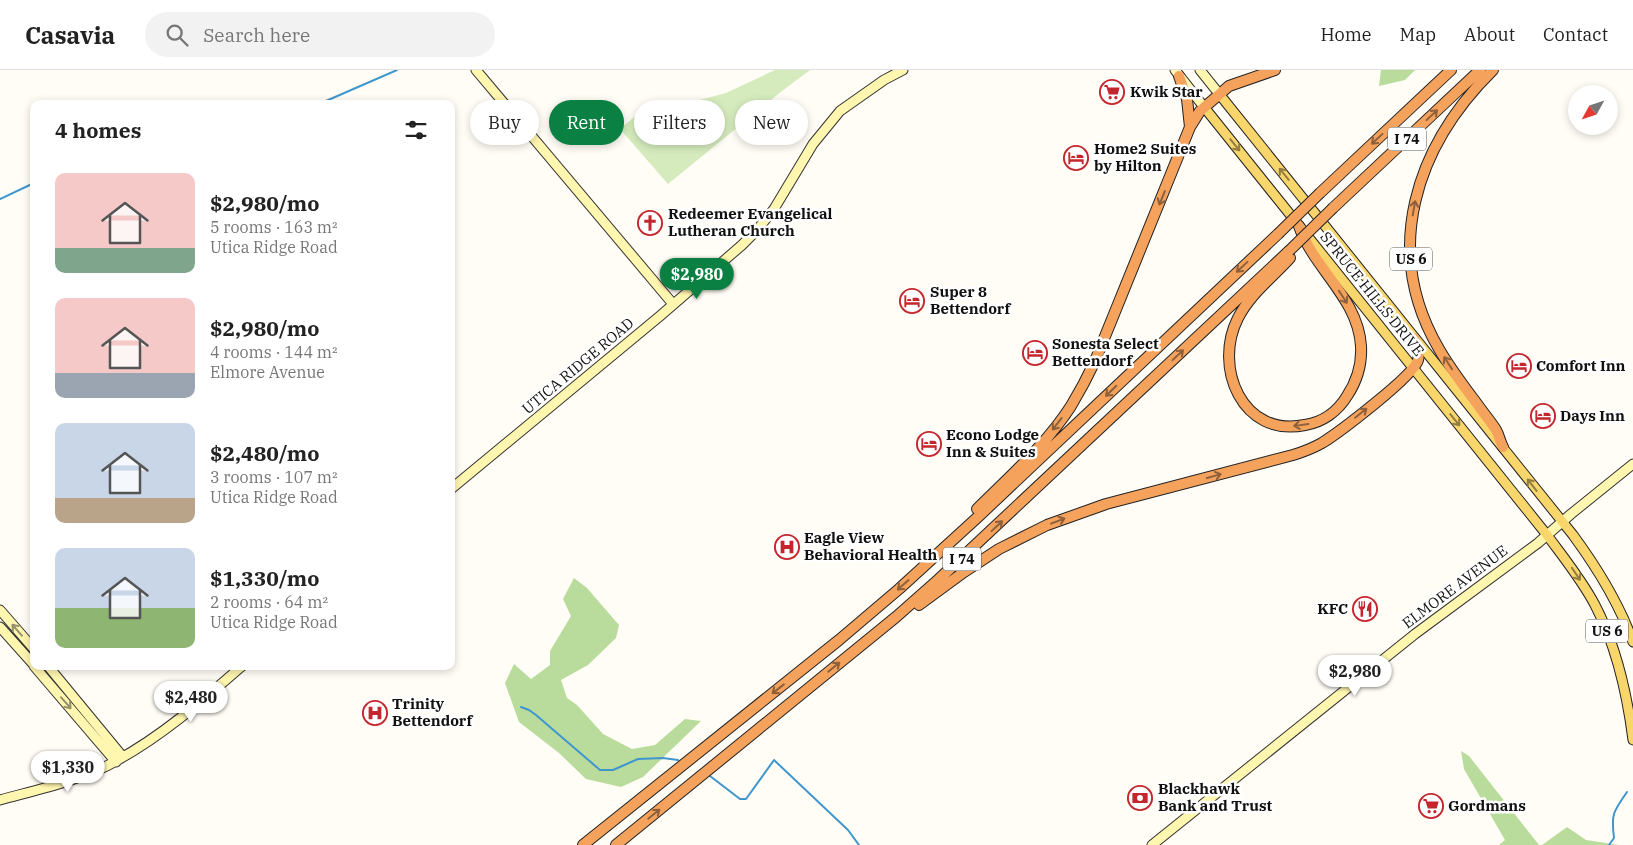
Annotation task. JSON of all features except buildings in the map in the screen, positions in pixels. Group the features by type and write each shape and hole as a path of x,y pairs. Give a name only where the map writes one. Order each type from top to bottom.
{"highway":[{"path":"962,532 974,512 1050,434 1080,391 1095,361 1190,127 1197,115 1230,86 1275,70"},
{"name":"I 74","path":"583,845 839,640 962,532 1451,70"},
{"name":"I 74","path":"616,845 896,617 996,528 1291,252 1333,208 1480,70"},
{"name":"US 6","path":"1493,70 1464,101 1443,132 1430,156 1416,194 1410,247 1416,290 1424,318 1452,370 1496,430 1503,447"},
{"path":"1177,73 1187,99 1190,127"},
{"path":"1291,252 1244,307 1234,326 1228,353 1229,372 1238,396 1243,403 1257,416 1266,421 1292,427 1318,422 1333,413 1340,406 1354,384 1361,355 1360,338 1355,318 1341,294 1304,241 1299,226"},
{"path":"896,617 909,612 999,549 1047,525 1106,504 1281,459 1307,450 1342,429 1402,381 1414,369 1419,358 1414,338"}],"main road":[{"path":"476,70 673,304"},
{"name":"UTICA RIDGE ROAD","path":"455,486 726,260 757,230 774,209 813,144 840,111 884,80 903,70"},
{"name":"SPRUCE HILLS DRIVE","path":"1200,70 1562,522"},
{"name":"SPRUCE HILLS DRIVE","path":"1177,73 1547,536"},
{"name":"ELMORE AVENUE","path":"1152,845 1415,634 1547,536 1633,464"},
{"name":"US 6","path":"1562,522 1608,586 1633,642"},
{"name":"US 6","path":"1547,536 1587,590 1609,636 1626,692 1633,740"},
{"path":"0,610 30,644"},
{"path":"0,626 30,661"},
{"path":"38,670 120,759"},
{"path":"51,670 120,759"},
{"path":"0,800 85,775 120,759 147,742 237,670"}],"green space":[{"path":"775,70 810,70 771,100 735,100 735,129 725,138 725,100 699,100 726,93"},
{"path":"1381,70 1415,70 1405,80 1379,86"},
{"path":"634,117 634,145 716,145 668,184 624,134 624,126"},
{"path":"574,578 587,588 619,625 616,638 588,665 561,680 567,698 577,705 603,734 632,749 655,745 685,719 701,721 643,777 621,787 586,779 559,753 519,722 505,683 514,664 531,679 550,665 550,651 571,616 563,599"},
{"path":"1461,751 1469,756 1539,845 1499,845 1505,840 1464,769"},
{"path":"1567,827 1586,840 1619,845 1542,845"}],"waterway":[{"path":"328,100 397,70"},
{"path":"0,199 30,185"},
{"path":"521,707 536,715 600,770 613,770 638,759 663,758 678,760"},
{"path":"710,776 740,799 746,799 774,760 848,830 859,845"},
{"path":"1609,845 1614,838 1614,814 1627,792"}],"place":[{"name":"Kwik Star","path":"1112,92"},
{"name":"Home2 Suites by Hilton","path":"1076,158"},
{"name":"Redeemer Evangelical Lutheran Church","path":"650,223"},
{"name":"Super 8 Bettendorf","path":"912,301"},
{"name":"Sonesta Select Bettendorf","path":"1035,353"},
{"name":"Comfort Inn","path":"1519,366"},
{"name":"Days Inn","path":"1543,416"},
{"name":"Econo Lodge Inn & Suites","path":"929,444"},
{"name":"Eagle View Behavioral Health","path":"787,547"},
{"name":"KFC","path":"1365,609"},
{"name":"Trinity Bettendorf","path":"375,713"},
{"name":"Blackhawk Bank and Trust","path":"1140,798"},
{"name":"Gordmans","path":"1431,806"}]}
